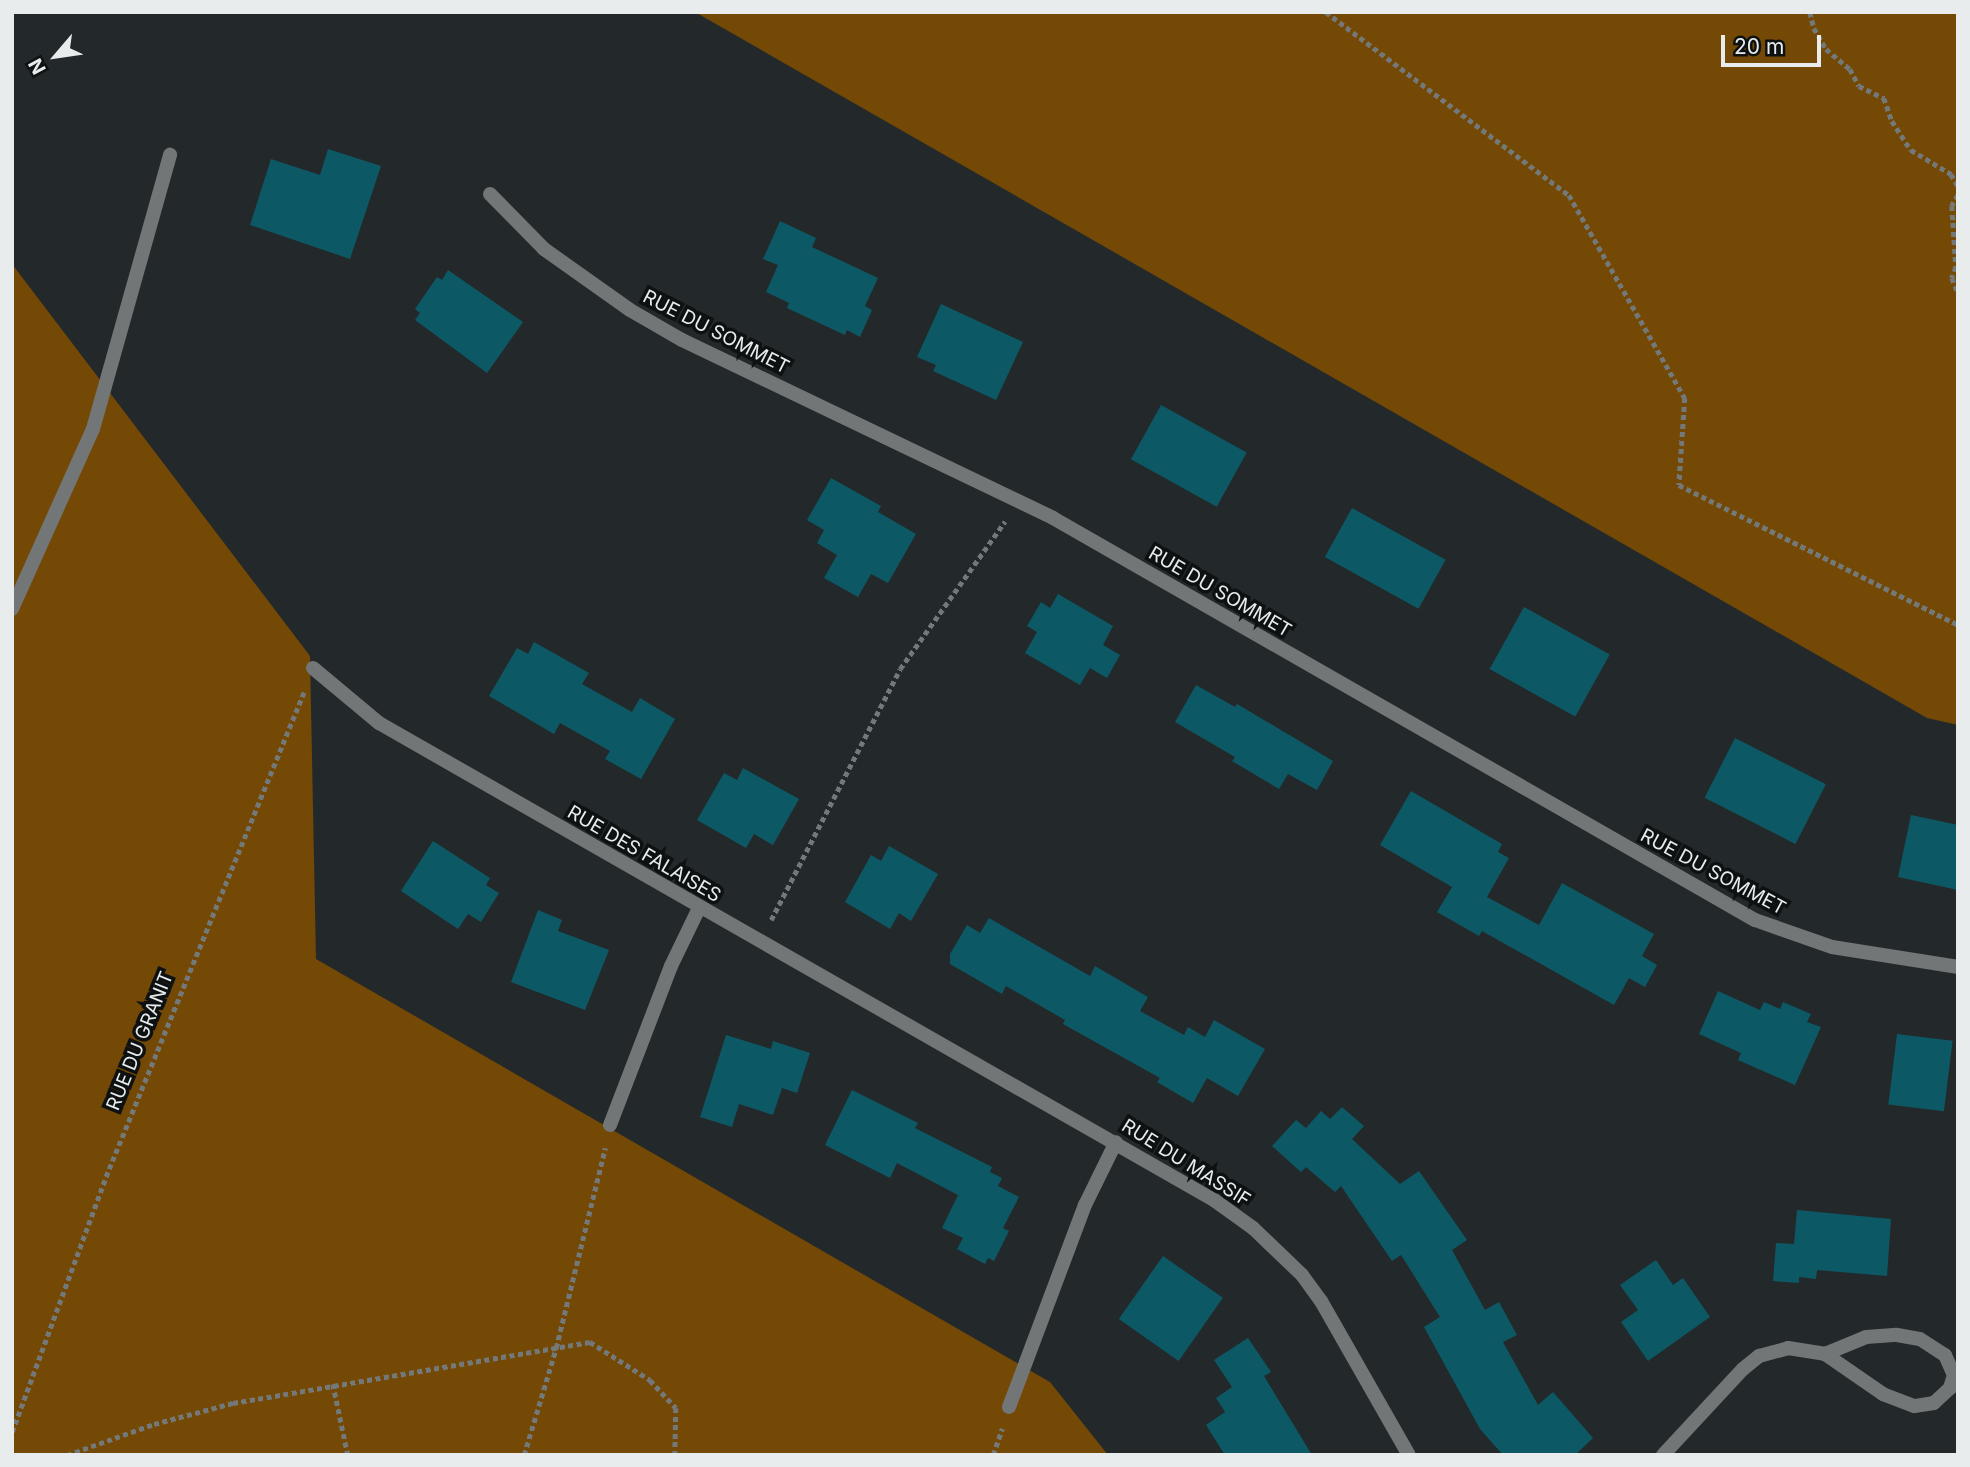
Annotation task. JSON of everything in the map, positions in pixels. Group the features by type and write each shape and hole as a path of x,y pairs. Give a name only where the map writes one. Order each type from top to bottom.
{"street":[{"path":"12,609 93,429 170,155"},
{"name":"RUE DU SOMMET","path":"490,194 544,250 630,310 682,340 1053,518 1755,920 1832,947 1958,967"},
{"name":"RUE DES FALAISES","path":"313,668 379,723 966,1059"},
{"path":"610,1125 671,967 699,908"},
{"name":"RUE DU MASSIF","path":"966,1059 1116,1142 1214,1200 1253,1228 1302,1275 1321,1301 1409,1455"},
{"path":"1010,1407 1085,1205 1116,1142"},
{"path":"1663,1455 1743,1369 1759,1356 1788,1348 1825,1354 1883,1394 1914,1406 1934,1403 1950,1388 1954,1375 1945,1355 1920,1339 1897,1335 1866,1337 1825,1354"}],"path":[{"path":"1326,12 1569,195 1685,398 1679,485 1958,625"},
{"path":"1810,12 1814,28 1826,49 1850,69 1859,86 1884,98 1892,121 1911,150 1951,174 1958,186"},
{"path":"1958,195 1952,206 1956,267 1952,278 1958,293"},
{"path":"759,942 900,669 1003,524"},
{"name":"RUE DU GRANIT","path":"12,1432 108,1169 313,668"},
{"path":"524,1455 556,1348 610,1125"},
{"path":"66,1455 154,1424 233,1403 590,1342 650,1380 676,1408 675,1455"},
{"path":"333,1384 348,1455"}],"shaded area":[{"path":"695,12 1958,12 1958,725 1927,718"},
{"path":"12,264 310,656 316,959 1050,1382 1108,1455 12,1455"}],"building":[{"path":"328,149 381,166 350,259 250,225 271,159 320,175"},
{"path":"780,221 816,238 812,247 878,278 865,306 872,310 860,337 847,330 845,335 787,308 789,303 766,292 778,265 763,259"},
{"path":"448,270 523,322 487,373 415,320 420,313 415,309 437,277 442,280"},
{"path":"941,304 1023,342 996,400 933,371 936,365 917,357"},
{"path":"1161,405 1247,453 1217,507 1131,459"},
{"path":"831,478 881,506 878,512 916,534 888,583 871,574 858,597 824,578 837,555 817,543 824,530 807,520"},
{"path":"1352,508 1446,560 1418,609 1325,557"},
{"path":"1058,594 1113,626 1103,645 1120,655 1107,678 1090,668 1080,685 1025,653 1037,632 1027,626 1041,602 1050,608"},
{"path":"1524,607 1610,655 1575,717 1490,669"},
{"path":"534,642 589,673 582,684 632,712 640,698 675,719 641,779 605,759 610,751 560,723 554,734 489,696 517,648 528,654"},
{"path":"1196,685 1235,707 1237,704 1333,761 1317,790 1288,774 1279,789 1232,761 1235,757 1175,722"},
{"path":"1735,738 1826,784 1795,844 1705,798"},
{"path":"743,768 799,799 773,845 754,834 746,848 697,820 724,773 737,780"},
{"path":"1411,791 1502,844 1498,852 1509,858 1487,897 1539,925 1562,883 1654,934 1642,956 1657,965 1645,987 1629,978 1614,1005 1482,931 1479,936 1437,912 1452,887 1380,845"},
{"path":"1911,815 1958,825 1958,890 1898,877"},
{"path":"433,841 490,878 486,885 499,893 481,922 468,914 458,929 401,891"},
{"path":"889,846 938,874 911,921 899,913 890,929 845,902 871,855 881,861"},
{"path":"538,910 562,920 558,931 609,950 585,1010 511,982"},
{"path":"989,918 1090,976 1095,966 1148,997 1140,1011 1184,1035 1188,1027 1205,1037 1214,1020 1265,1049 1238,1096 1207,1078 1193,1103 1157,1082 1160,1078 1063,1024 1065,1020 1006,986 1002,994 950,964 950,954 967,925 980,933"},
{"path":"1718,991 1760,1010 1764,1002 1780,1009 1783,1002 1811,1014 1807,1022 1821,1027 1795,1085 1738,1060 1741,1053 1699,1034"},
{"path":"1897,1034 1953,1041 1944,1111 1888,1104"},
{"path":"726,1035 771,1049 773,1041 810,1053 797,1093 782,1088 773,1115 739,1104 732,1127 700,1117"},
{"path":"852,1090 918,1123 915,1128 992,1167 990,1172 1002,1178 998,1186 1019,1197 1003,1228 1009,1231 994,1261 988,1258 985,1264 957,1249 963,1238 942,1228 958,1195 897,1163 890,1178 825,1145"},
{"path":"1342,1107 1364,1126 1352,1139 1400,1184 1419,1171 1467,1240 1452,1250 1485,1310 1499,1302 1517,1335 1503,1342 1538,1405 1553,1392 1593,1438 1575,1455 1503,1455 1480,1429 1424,1327 1440,1317 1401,1255 1392,1261 1341,1186 1335,1192 1306,1167 1301,1172 1272,1146 1296,1120 1306,1128 1321,1111 1330,1119"},
{"path":"1797,1210 1891,1219 1887,1276 1817,1270 1816,1279 1799,1277 1799,1283 1773,1281 1776,1243 1794,1244"},
{"path":"1163,1256 1223,1298 1179,1361 1119,1319"},
{"path":"1656,1260 1673,1285 1683,1278 1710,1317 1648,1361 1621,1322 1638,1310 1620,1285"},
{"path":"1248,1338 1271,1372 1264,1376 1312,1455 1225,1455 1206,1425 1225,1412 1216,1398 1232,1387 1214,1360"}]}
